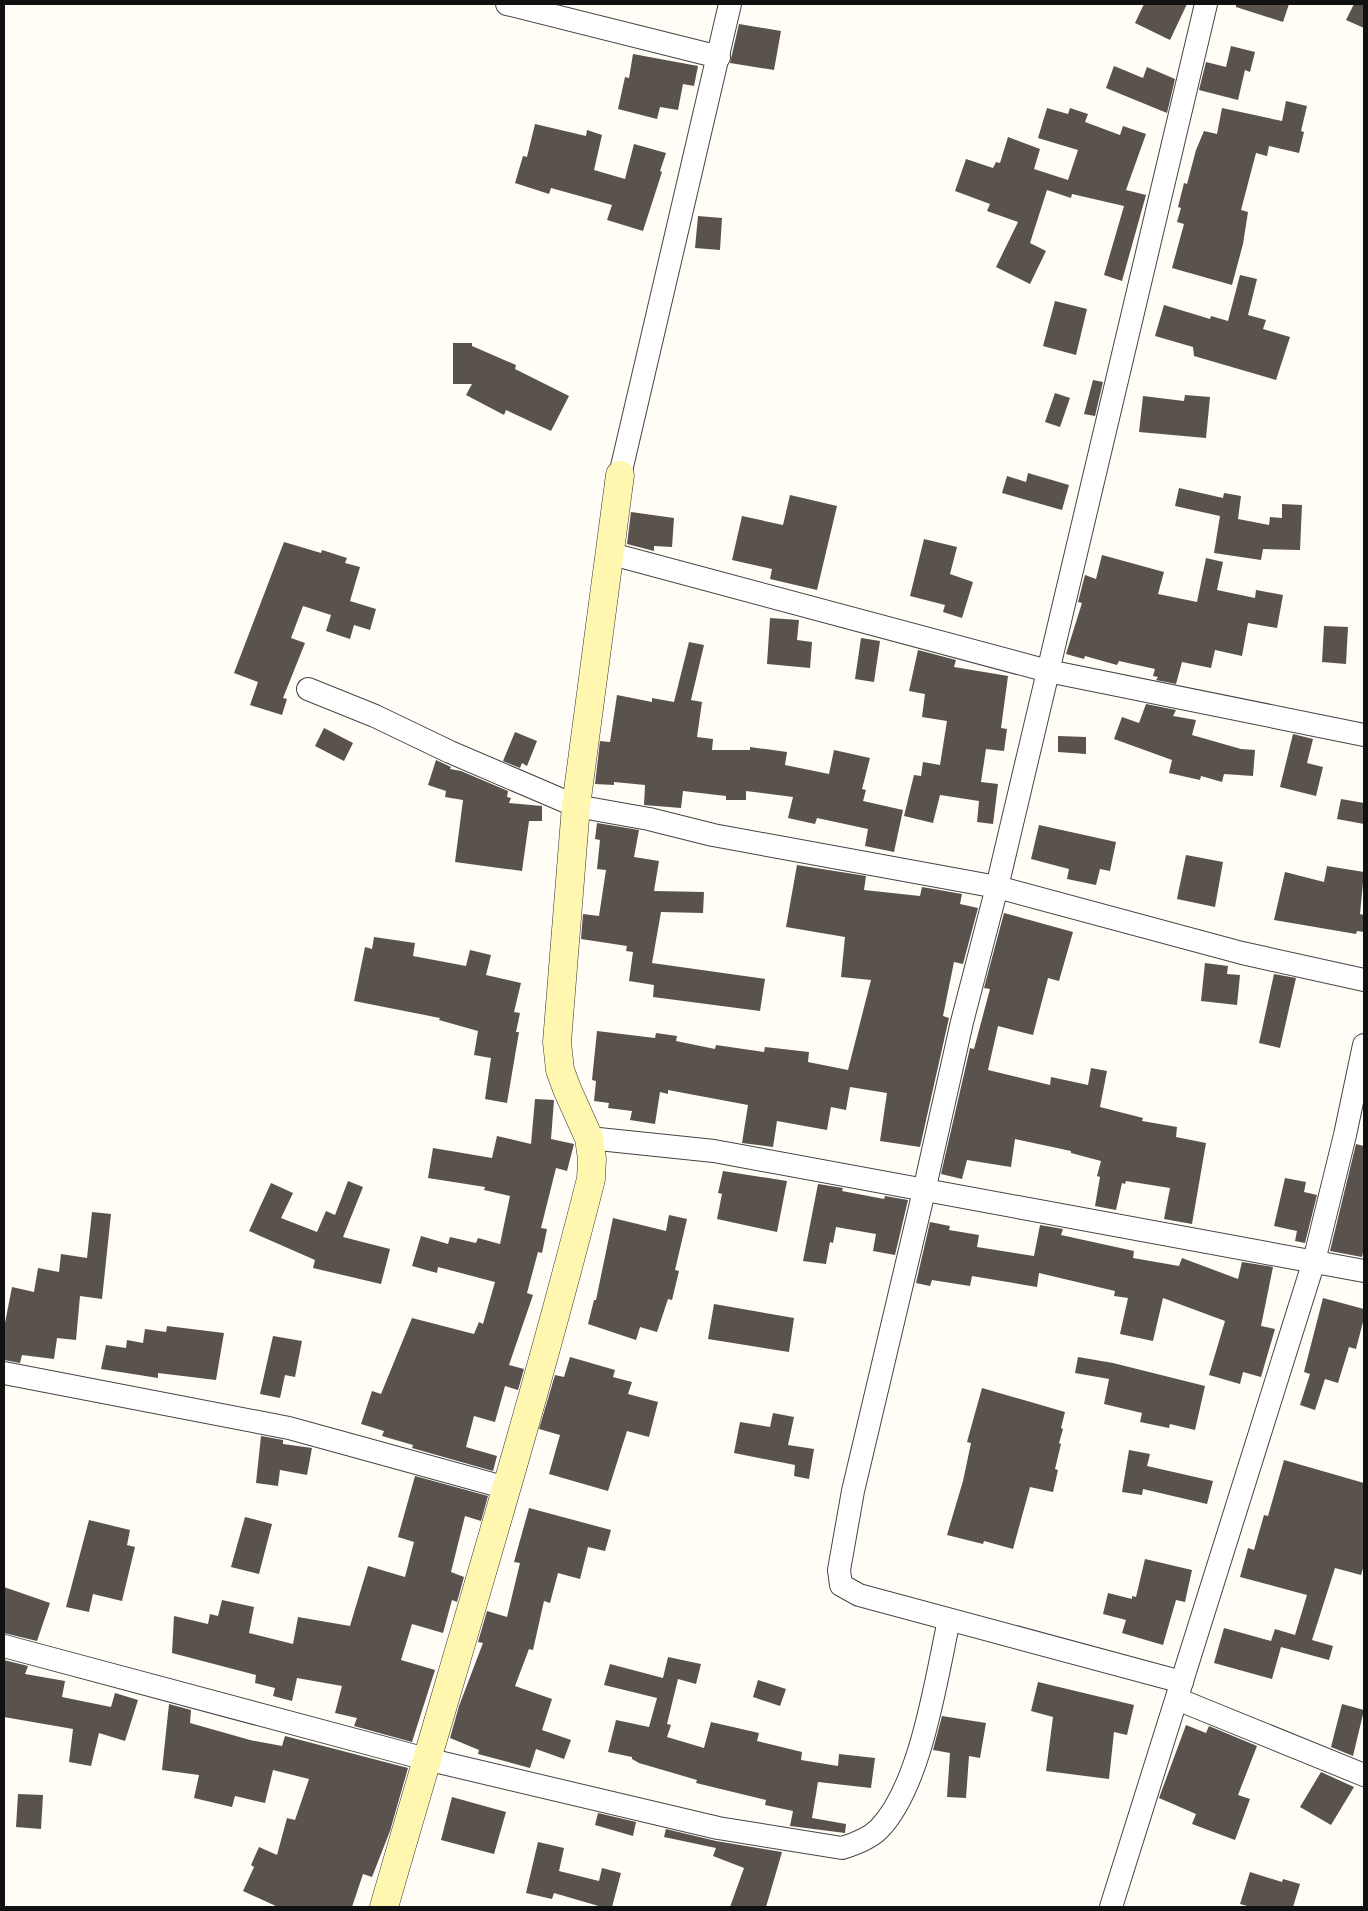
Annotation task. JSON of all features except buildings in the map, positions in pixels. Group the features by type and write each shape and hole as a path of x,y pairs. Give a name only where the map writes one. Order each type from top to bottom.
{"street":[{"path":"507,4 719,57"},
{"path":"384,1907 507,1488 561,1296 591,1179 592,1159 589,1138 573,1106 560,1070 557,1042 576,806 608,553 620,476 730,4"},
{"path":"1206,4 997,887 962,1022 853,1491 839,1570 841,1585 859,1595 949,1620 1179,1691 1364,1775"},
{"path":"608,553 1048,671 1364,735"},
{"path":"308,690 374,716 450,752 576,806 649,819 713,835 997,887 1242,953 1364,980"},
{"path":"1111,1907 1314,1261 1345,1135 1364,1044"},
{"path":"589,1138 714,1151 1364,1271"},
{"path":"4,1373 290,1428 507,1488"},
{"path":"4,1646 426,1759 718,1828 842,1848 861,1841 878,1830 894,1811 905,1790 914,1769 949,1620"}]}
